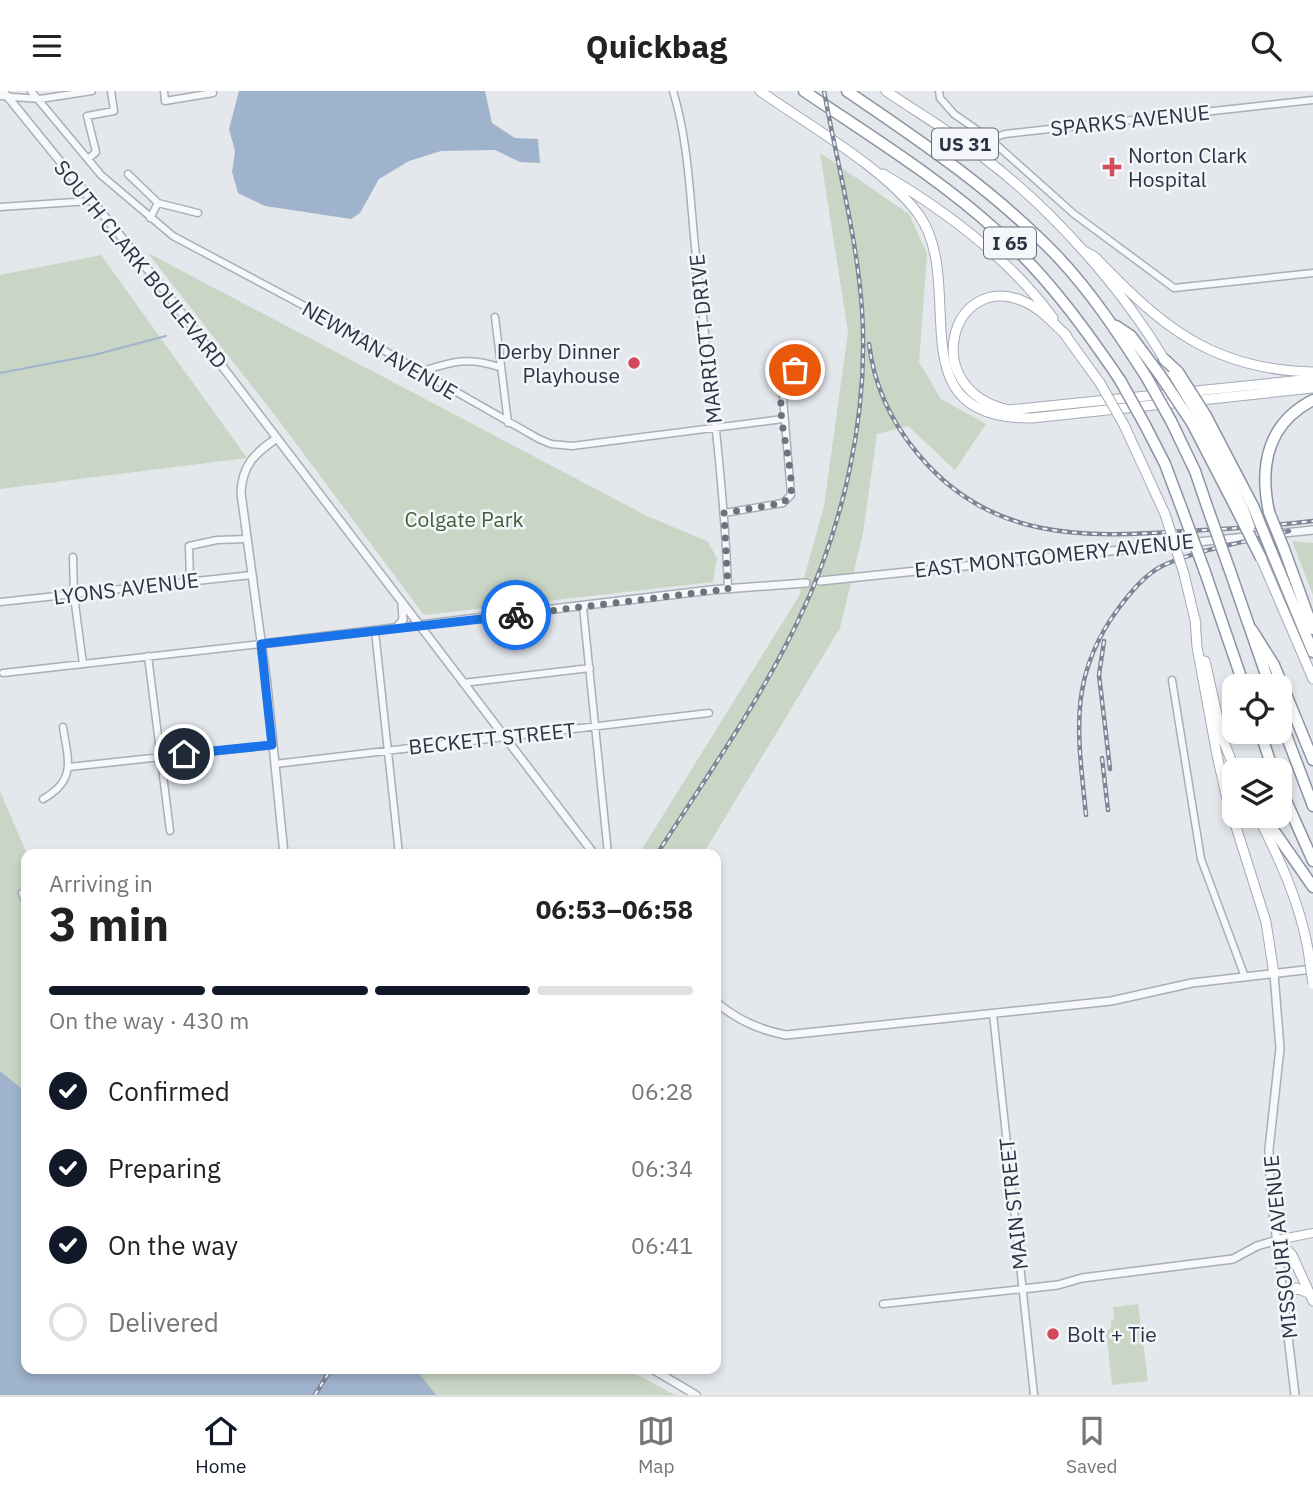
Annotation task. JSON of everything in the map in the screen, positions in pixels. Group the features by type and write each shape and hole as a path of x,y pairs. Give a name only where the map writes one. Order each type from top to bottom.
{"highway":[{"name":"I 65","path":"804,91 925,174 1000,233 1062,299 1120,380 1165,464 1240,674"},
{"name":"I 65","path":"848,91 965,173 1018,218 1059,259 1111,323 1147,378 1195,471 1266,674"},
{"path":"1111,323 1131,336 1160,375 1199,419 1245,509 1261,558"},
{"path":"1164,359 1175,373 1245,509 1272,553 1313,652"},
{"path":"1313,400 1298,408 1280,426 1268,448 1264,469 1269,512 1313,629"},
{"path":"1252,630 1274,665 1313,760"},
{"path":"1290,744 1313,806"},
{"path":"1292,814 1313,861"},
{"path":"1272,828 1313,887"}],"main road":[{"path":"760,91 857,159 940,211 998,257 1041,301 1067,336 1100,383 1124,425 1165,514 1184,574 1222,737 1230,758"},
{"name":"US 31","path":"886,91 991,163 1039,204 1083,250 1164,359"},
{"path":"857,159 911,205 928,230 937,268 939,333 945,363 960,394 981,411 1007,418 1032,418 1313,388"},
{"path":"1083,250 1095,257 1158,320 1191,341 1255,366 1313,372"},
{"path":"1067,336 1027,302 1007,297 991,298 970,310 958,324 952,341 953,362 958,376 971,391 990,404 1009,410 1313,379"},
{"path":"1261,558 1313,679"},
{"path":"1195,618 1197,647 1217,755 1226,795 1266,922 1274,974"},
{"path":"1264,828 1285,869 1304,925 1313,984"},
{"path":"1277,1240 1313,1233"},
{"path":"1277,1240 1292,1255 1312,1298"},
{"path":"1284,1303 1288,1294 1296,1288 1306,1290 1312,1298"}],"street":[{"path":"31,91 40,99"},
{"path":"3,94 40,99 92,91"},
{"path":"88,159 96,152 88,116 114,111 111,91"},
{"path":"164,91 165,101 213,93"},
{"name":"MARRIOTT DRIVE","path":"673,91 681,129 715,428 724,513 728,589"},
{"name":"SOUTH CLARK BOULEVARD","path":"3,94 161,286 590,849"},
{"path":"940,94 954,114 990,139 1074,214 1171,286 1196,287 1313,273"},
{"name":"NEWMAN AVENUE","path":"40,99 88,159 150,219 193,249 327,318 508,423 561,446 783,419"},
{"name":"SPARKS AVENUE","path":"990,139 1005,134 1313,100"},
{"path":"128,174 158,204 198,213"},
{"path":"0,207 90,201"},
{"path":"150,219 158,204"},
{"path":"495,317 499,367 506,391 508,423"},
{"path":"420,372 449,363 476,359 499,367"},
{"path":"724,513 783,503 791,495 782,385 787,374 795,370 808,375"},
{"path":"277,437 251,457 244,468 241,493 284,849"},
{"name":"EAST MONTGOMERY AVENUE","path":"820,581 1313,530"},
{"path":"190,580 189,546 217,540 247,539"},
{"path":"73,557 74,596 83,664"},
{"name":"LYONS AVENUE","path":"0,602 252,575"},
{"path":"3,673 728,589 806,583"},
{"path":"395,629 403,620 401,600"},
{"path":"583,607 608,849"},
{"path":"375,631 398,849"},
{"path":"148,656 170,831"},
{"path":"463,683 590,668"},
{"path":"1172,680 1201,859 1245,977"},
{"name":"BECKETT STREET","path":"275,764 709,713"},
{"path":"43,799 59,790 69,767 64,727"},
{"path":"69,767 272,745"},
{"path":"721,1006 751,1025 786,1035 1111,1000 1192,983 1313,969"},
{"name":"MISSOURI AVENUE","path":"1274,974 1280,1048 1269,1149 1295,1395"},
{"name":"MAIN STREET","path":"993,1014 1034,1395"},
{"path":"883,1304 1058,1285 1082,1278 1233,1259 1257,1246 1277,1240"},
{"path":"660,1374 696,1395"}],"green space":[{"path":"820,153 909,214 927,254 919,362 941,399 986,424 955,470 908,426 877,434 863,533 840,628 706,849 642,849 799,596 824,506 848,332"},
{"name":"Colgate Park","path":"148,253 647,516 707,541 717,558 713,582 424,615 277,418"},
{"path":"101,255 247,458 0,489 0,275"},
{"path":"1292,541 1313,543 1313,595"},
{"path":"0,791 25,849 21,849 21,1088 0,1071"},
{"path":"1138,1304 1148,1381 1112,1385 1106,1331 1111,1328 1111,1321 1114,1320 1113,1307"},
{"path":"420,1374 636,1374 675,1395 436,1395"}],"water":[{"path":"239,91 485,91 492,123 515,138 538,139 540,163 520,162 495,150 441,151 409,161 379,179 360,213 351,219 265,206 238,193 232,172 235,151 229,129"},
{"path":"0,1071 21,1088 21,1374 420,1374 436,1395 0,1395"}],"waterway":[{"path":"0,373 94,355 166,336"}],"railway":[{"path":"660,849 748,712 797,623 828,549 849,471 861,390 862,310 851,228 824,91"},
{"path":"869,344 875,374 885,402 918,454 946,483 976,504 1007,518 1040,528 1111,534 1313,521"},
{"path":"1086,815 1079,733 1083,683 1090,659 1118,609 1144,579 1164,565 1210,550 1289,531"},
{"path":"1104,641 1099,675 1110,769"},
{"path":"1102,758 1108,810"},
{"path":"315,1395 328,1374"}],"way so far":[{"path":"516,615 728,589 724,513 783,503 791,495 789,451 781,399 782,385 787,374 795,370"}],"place":[{"name":"Norton Clark Hospital","path":"1112,167"},
{"name":"Derby Dinner Playhouse","path":"634,363"},
{"name":"Bolt + Tie","path":"1053,1334"}],"route":[{"path":"184,754 272,745 261,644 516,615"}]}
